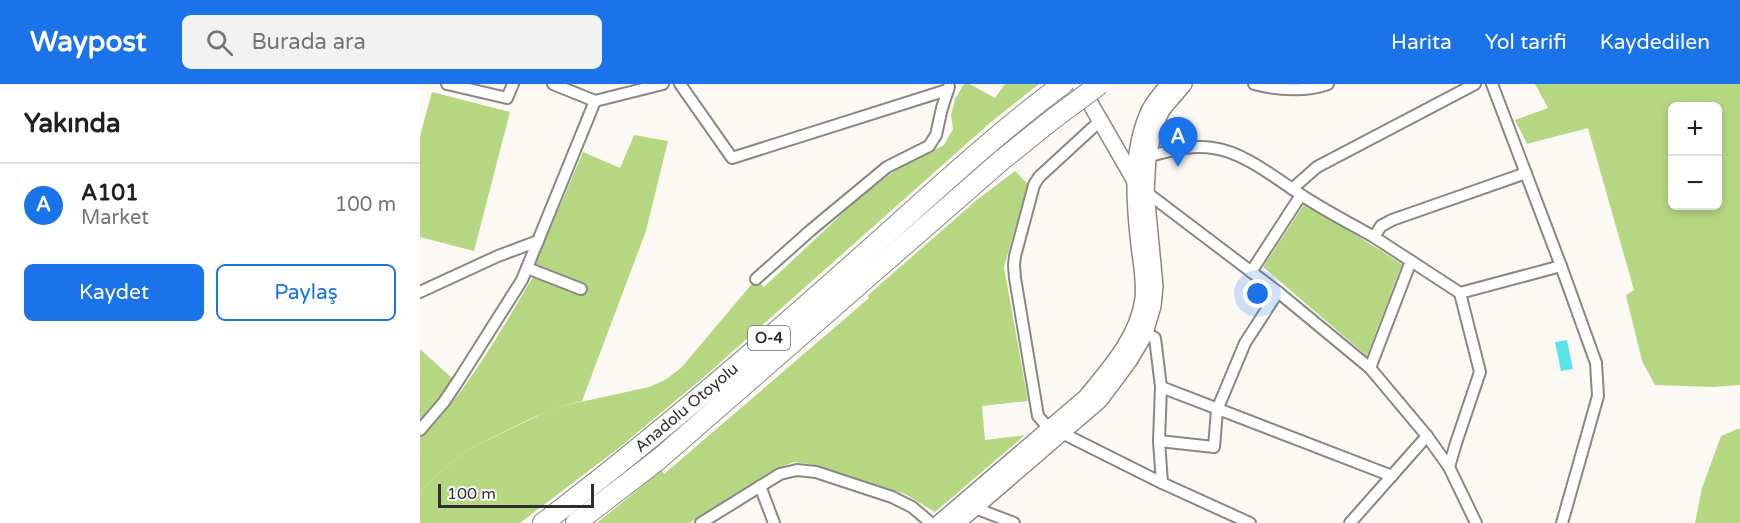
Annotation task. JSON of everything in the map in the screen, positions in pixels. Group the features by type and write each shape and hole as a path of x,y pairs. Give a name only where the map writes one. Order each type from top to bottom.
{"highway":[{"name":"Anadolu Otoyolu","path":"543,523 771,336 988,144 1064,84"},
{"name":"Anadolu Otoyolu","path":"576,523 659,459 1004,159 1100,84"}],"main road":[{"path":"1079,84 1101,120 1136,159 1140,187"},
{"path":"957,523 1056,430 1086,397 1121,350 1140,329 1153,306 1155,286 1136,159 1149,111 1169,84"},
{"path":"1136,159 1162,110 1184,84"},
{"path":"939,523 1056,430"}],"street":[{"path":"447,84 507,98 513,84"},
{"path":"552,84 595,101 663,84"},
{"path":"680,84 732,158 949,87"},
{"path":"1254,84 1269,87 1312,88 1328,84"},
{"path":"1251,272 1297,192 1317,167 1475,84"},
{"path":"1492,84 1596,363 1598,396 1562,523"},
{"path":"756,279 887,167 929,146 936,135 949,87"},
{"path":"420,430 444,402 513,295 538,242 595,101"},
{"path":"1101,120 1039,177 1034,185 1015,256 1014,272 1038,416 1045,424 1056,430 1162,483 1250,523"},
{"path":"1136,159 1187,147 1214,148 1238,155 1374,237 1460,293 1480,372 1449,467"},
{"path":"1374,237 1386,222 1526,173"},
{"path":"1140,187 1278,292 1370,368 1427,436 1449,467 1476,523"},
{"path":"420,292 498,256 538,242"},
{"path":"1370,368 1411,261"},
{"path":"1460,293 1561,266"},
{"path":"527,268 581,289"},
{"path":"1159,441 1214,447 1217,410 1245,343 1278,292"},
{"path":"1140,329 1155,338 1161,387 1159,441 1162,483"},
{"path":"1161,387 1392,476"},
{"path":"1350,523 1427,436"},
{"path":"701,523 760,486 787,472 796,470 816,472 902,502 912,507 931,523"},
{"path":"760,486 774,523"},
{"path":"975,508 1014,523"}],"green space":[{"path":"964,84 970,84 995,98 1005,84 1039,84 991,122 705,376 620,447 520,523 420,523 420,491 469,449 548,411 649,387 665,380 681,368 756,279 764,287 860,197 897,169 944,145 953,129 951,115 955,99"},
{"path":"1535,84 1740,84 1740,385 1713,387 1655,385 1642,361 1626,295 1634,290 1588,128 1527,144 1515,120 1548,108"},
{"path":"432,92 510,112 474,251 420,237 420,136"},
{"path":"634,135 668,141 646,231 582,401 534,417 469,449 420,491 420,438 453,402 468,381 536,272 536,262 583,152 620,168"},
{"path":"1015,171 1028,184 1004,267 1028,401 982,406 985,440 1025,435 935,512 905,494 810,464 794,462 781,467 689,523 597,523 662,470 664,474 869,298 868,295 978,199"},
{"path":"1013,195 1003,248 982,277 865,401 774,455 625,523 735,424 847,348 924,275 960,234 991,207"},
{"path":"1305,203 1402,264 1367,356 1263,267"},
{"path":"420,349 453,379 420,422"},
{"path":"1740,428 1740,523 1695,523 1702,488 1721,436"}],"water":[{"path":"1567,340 1573,369 1561,371 1555,342"}],"place":[{"name":"A101","path":"1178,167"}]}
